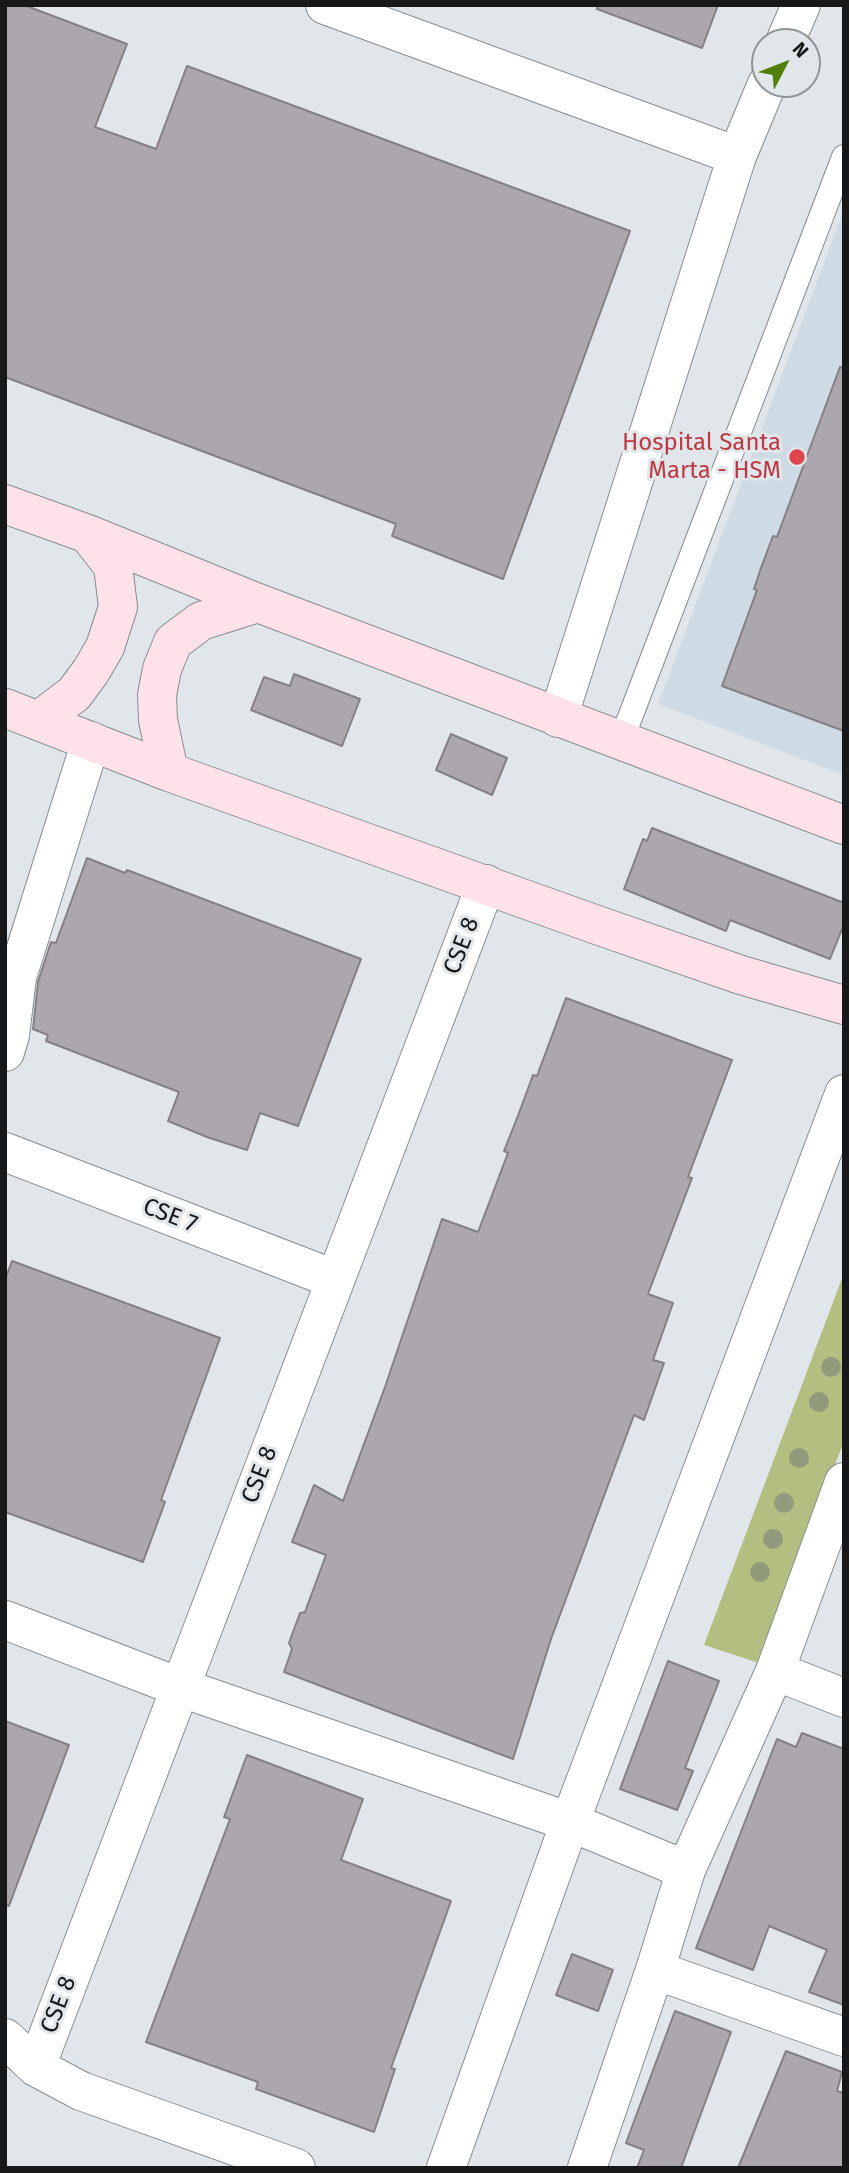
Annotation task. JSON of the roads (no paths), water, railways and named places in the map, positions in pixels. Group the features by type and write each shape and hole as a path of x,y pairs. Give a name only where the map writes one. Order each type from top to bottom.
{"street":[{"path":"325,5 737,156"},
{"path":"791,28 801,5"},
{"path":"558,718 737,156 761,98"},
{"path":"5,504 558,718 844,825"},
{"path":"22,715 74,694 105,647 118,607 113,566 88,534"},
{"path":"169,772 158,720 156,695 162,669 173,642 201,621 258,603"},
{"path":"22,715 169,772 741,975 844,1005"},
{"path":"5,1052 10,1035 16,977 91,741"},
{"name":"CSE 8","path":"36,2067 486,884"},
{"path":"446,2168 570,1822 844,1094"},
{"name":"CSE 7","path":"5,1152 334,1279"},
{"path":"587,2168 655,1970 686,1870 775,1671 844,1482"},
{"path":"5,1620 179,1687 570,1822 686,1870"},
{"path":"775,1671 844,1698"},
{"path":"655,1970 844,2037"},
{"path":"5,2038 36,2067 81,2091 296,2168"}],"lane":[{"path":"621,741 844,157"}],"place":[{"name":"Hospital Santa Marta - HSM","path":"797,457"}]}
